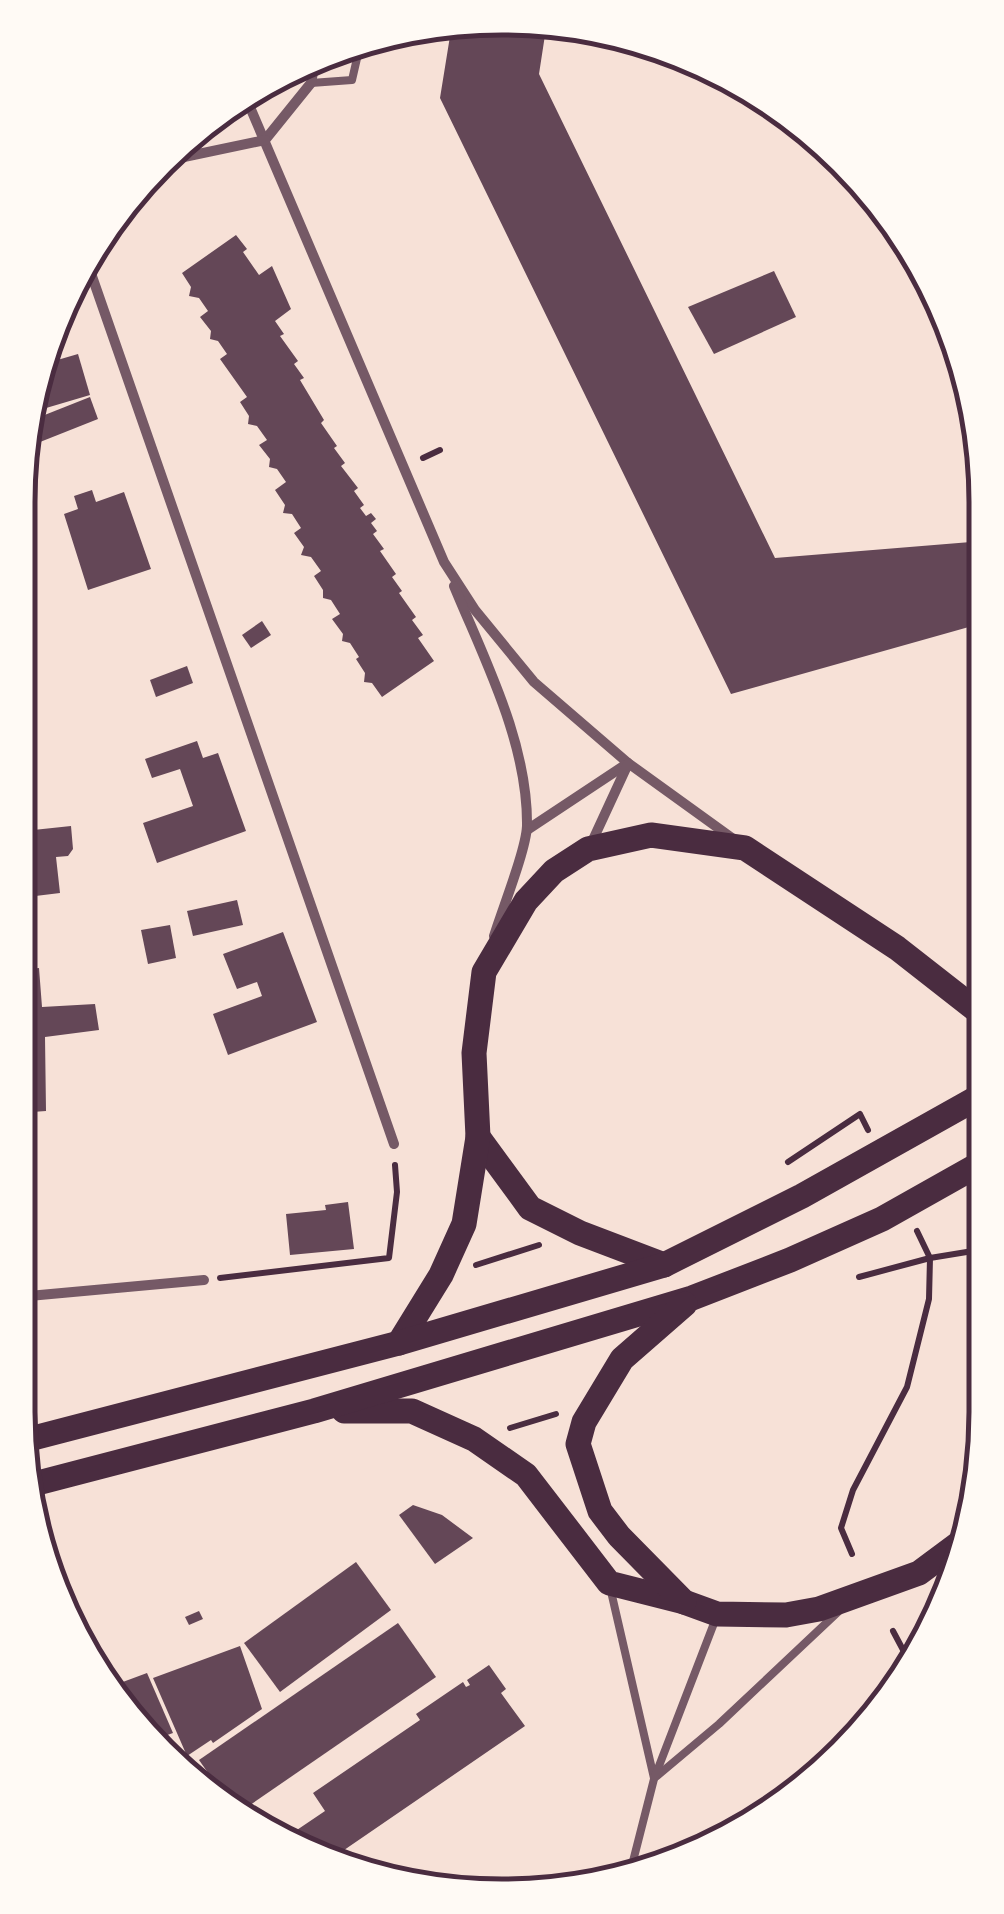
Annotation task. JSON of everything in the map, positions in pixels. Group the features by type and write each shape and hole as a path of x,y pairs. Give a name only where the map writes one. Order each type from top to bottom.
{"main road":[{"path":"399,1344 441,1275 464,1224 478,1137 474,1054 484,972 526,901 554,871 588,849 651,835 746,848 897,948 969,1004"},
{"path":"36,1436 399,1344 664,1265 969,1102"},
{"path":"478,1137 530,1208 580,1233 664,1265"},
{"path":"41,1482 314,1411 692,1298 882,1219 969,1170"},
{"path":"684,1602 600,1511 578,1444 584,1422 622,1359 692,1298"},
{"path":"314,1411 412,1411 474,1439 526,1475 609,1583 717,1614 786,1615 852,1599 919,1573 947,1552"}],"street":[{"path":"189,156 265,140 311,83 312,76"},
{"path":"251,109 444,562 509,725 522,776 527,830 484,972"},
{"path":"93,278 394,1144"},
{"path":"444,562 474,610 534,682 628,763 746,848"},
{"path":"527,830 628,763"},
{"path":"588,849 628,763"},
{"path":"35,1295 204,1280"}],"lane":[{"path":"311,83 352,80 357,58"},
{"path":"609,1583 654,1779"},
{"path":"654,1779 719,1724 852,1599"},
{"path":"633,1860 654,1779 717,1614"}],"path":[{"path":"788,1162 860,1114 869,1132"},
{"path":"204,1280 388,1258 397,1192 394,1144"},
{"path":"852,1554 841,1528 853,1490 907,1387 929,1299 930,1258 912,1222"},
{"path":"476,1265 555,1240"},
{"path":"859,1278 969,1252"},
{"path":"500,1431 570,1410"},
{"path":"893,1631 903,1650"}],"building":[{"path":"545,37 539,74 775,558 969,542 969,627 731,694 440,98 450,38"},
{"path":"236,235 259,275 272,266 291,309 275,321 284,334 280,336 298,361 294,364 304,378 300,380 337,446 334,448 345,463 341,466 358,488 354,491 364,505 360,508 366,516 371,513 376,519 371,523 377,531 373,534 396,574 392,577 402,591 399,593 416,617 412,620 423,635 418,638 434,661 382,697 372,683 364,682 365,673 356,659 359,657 350,643 342,641 343,634 332,619 340,614 331,600 323,598 323,590 314,576 321,571 311,557 301,555 304,547 294,533 301,528 292,514 283,513 285,505 275,490 286,482 277,469 269,467 270,459 259,445 267,440 257,426 248,424 249,416 240,402 247,397 220,359 227,354 218,341 210,339 211,331 200,317 208,311 199,298 189,296 191,287 182,273"},
{"path":"774,271 796,317 714,354 688,307"},
{"path":"78,354 90,395 45,408 51,381 58,360"},
{"path":"90,397 98,419 39,442 43,416"},
{"path":"92,490 96,502 124,492 151,569 88,590 64,514 78,509 74,496"},
{"path":"262,621 271,635 251,648 242,635"},
{"path":"187,666 193,683 156,697 150,680"},
{"path":"197,741 203,758 218,753 246,831 157,863 143,823 193,806 180,769 152,778 145,759"},
{"path":"71,826 73,849 68,856 56,857 60,893 35,896 35,830"},
{"path":"237,900 243,925 193,936 187,911"},
{"path":"170,925 176,958 148,964 141,930"},
{"path":"283,932 317,1022 228,1055 213,1014 262,996 257,982 237,989 223,954"},
{"path":"35,968 39,968 42,1007 95,1004 99,1030 45,1037 46,1111 35,1112"},
{"path":"348,1202 354,1249 290,1255 286,1214 326,1210 325,1205"},
{"path":"413,1505 442,1515 473,1538 435,1564 399,1515"},
{"path":"356,1562 391,1610 280,1692 244,1643"},
{"path":"199,1611 203,1619 189,1625 185,1617"},
{"path":"398,1623 436,1677 250,1805 210,1776 199,1760"},
{"path":"240,1646 262,1709 187,1756 153,1678"},
{"path":"489,1665 506,1689 501,1693 525,1726 343,1851 295,1831 325,1811 313,1793 420,1720 416,1714 463,1682 466,1687 470,1685 467,1680"},
{"path":"147,1673 173,1733 166,1736 122,1682"}]}
